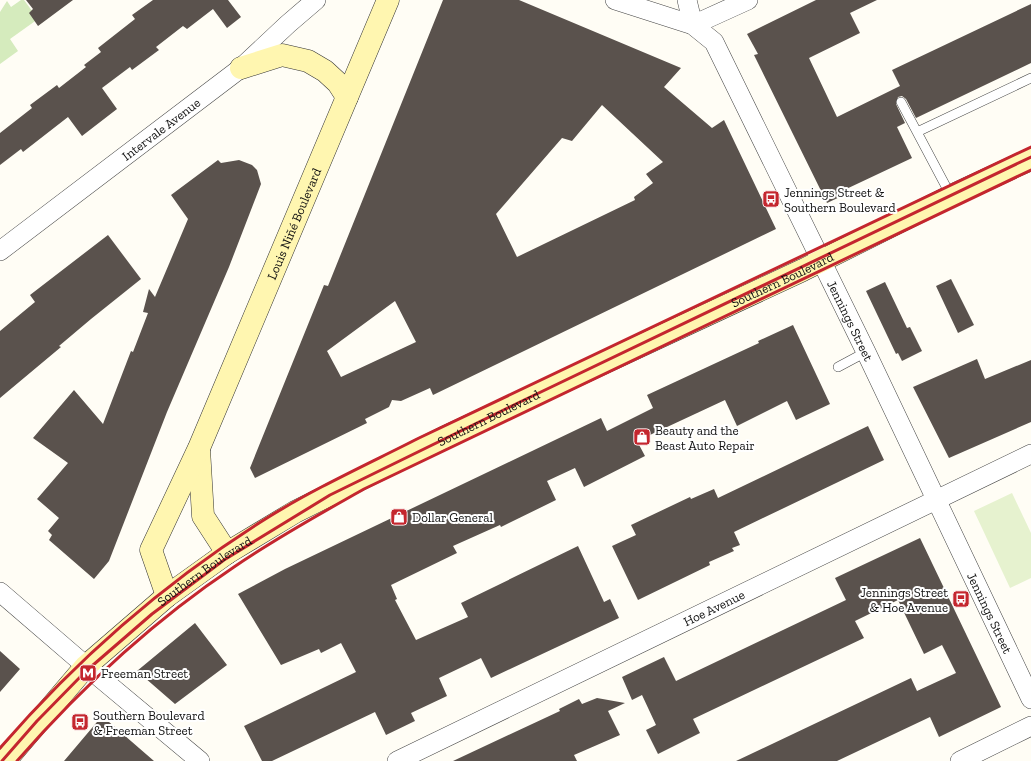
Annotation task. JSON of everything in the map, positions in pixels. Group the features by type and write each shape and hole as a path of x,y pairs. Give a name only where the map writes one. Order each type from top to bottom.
{"main road":[{"name":"Louis Niñé Boulevard","path":"167,596 151,550 199,448 388,0"},
{"path":"240,68 282,55 308,61 325,71 334,79 347,97"},
{"name":"Southern Boulevard","path":"5,761 86,666 167,596 227,554 295,512 436,441 1031,159"},
{"name":"Louis Niñé Boulevard","path":"199,448 203,516 227,554"}],"street":[{"name":"Intervale Avenue","path":"0,251 240,68 316,0"},
{"name":"Jennings Street","path":"615,0 693,25 714,42 866,352 935,500 1031,699"},
{"path":"687,0 693,25 748,0"},
{"name":"Hoe Avenue","path":"397,761 1031,454"},
{"path":"0,592 200,761"},
{"path":"960,761 1031,726"}],"lane":[{"path":"917,132 1031,78"},
{"path":"901,102 951,196"},
{"path":"838,367 866,352"}],"green space":[{"path":"21,0 24,0 38,19 10,39 18,51 0,64 0,12 7,1 11,7"},
{"path":"1012,493 1031,533 1031,578 1010,588 974,511"}],"building":[{"path":"26,0 73,0 38,26 29,13 33,9"},
{"path":"153,0 228,0 241,17 227,28 213,9 187,29 183,26 156,47 159,50 132,70 130,67 102,88 117,109 82,136 68,117 23,152 21,149 0,165 0,133 32,108 30,105 57,85 59,88 86,67 84,65 101,52 98,48 135,19 132,15"},
{"path":"443,0 519,0 681,68 664,87 712,128 724,120 776,229 433,395 430,388 401,401 392,400 389,407 365,419 367,423 255,478 250,468 324,285 328,286","holes":["602,105 663,162 646,174 653,183 634,197 635,200 517,257 496,214 562,138 572,141","395,301 416,342 341,377 327,351"]},
{"path":"816,0 877,0 850,13 860,33 809,58 837,117 900,86 892,70 1031,4 1031,63 916,118 906,99 902,96 898,97 896,104 905,123 897,127 912,158 842,191 844,195 827,203 754,55 758,54 747,34"},
{"path":"218,160 221,163 239,160 252,165 257,170 261,184 229,267 167,412 109,561 94,579 49,540 52,535 48,531 59,518 37,499 68,463 33,438 74,390 103,424 131,351 133,352 148,313 143,312 149,289 155,297 188,219 171,195"},
{"path":"108,235 141,279 59,346 61,347 0,398 0,331 35,302 30,295"},
{"path":"951,279 974,325 958,333 936,286"},
{"path":"885,282 907,328 910,327 922,351 902,361 898,353 896,354 866,291"},
{"path":"793,325 830,404 796,420 787,401 737,426 725,400 637,441 645,456 584,487 575,468 547,481 556,500 501,527 500,525 453,546 457,553 391,585 397,599 395,600 416,640 468,617 461,603 578,546 604,602 610,599 619,618 491,678 481,658 439,678 447,696 411,713 415,721 386,735 375,712 272,761 262,761 244,726 356,672 341,643 321,653 319,649 281,665 238,594 285,569 601,418 607,431 653,408 647,395 759,343 758,341"},
{"path":"977,359 985,379 1031,360 1031,422 949,458 913,387"},
{"path":"868,426 884,460 734,532 740,545 732,548 734,551 709,562 710,565 638,600 612,546 636,535 631,525 690,497 691,499 714,489 718,498"},
{"path":"920,538 1001,707 939,737 930,717 837,761 736,761 911,678 917,691 956,673 942,645 924,654 898,600 855,621 864,638 693,719 700,733 658,754 646,730 656,725 642,695 632,700 622,677 664,657 676,681 846,600 835,578"},
{"path":"195,623 227,665 175,704 137,671"},
{"path":"0,651 20,669 0,692"},
{"path":"597,698 625,703 608,711 620,735 574,755 577,761 453,761 560,711 559,709 579,699 582,704"},
{"path":"97,722 109,722 154,761 64,761"}],"railway":[{"path":"0,748 60,683 125,623 194,568 230,542 285,507 323,486 419,438 1031,147"},
{"path":"2,761 37,721 85,672 152,614 224,560 330,495 520,402 1031,157"},
{"path":"17,761 92,682 147,633 204,588 250,556 298,526 364,489 1031,170"}],"place":[{"name":"Jennings Street & Southern Boulevard","path":"771,199"},
{"name":"Beauty and the Beast Auto Repair","path":"642,437"},
{"name":"Dollar General","path":"399,517"},
{"name":"Jennings Street & Hoe Avenue","path":"961,599"},
{"name":"Freeman Street","path":"88,673"},
{"name":"Southern Boulevard & Freeman Street","path":"80,722"}]}
